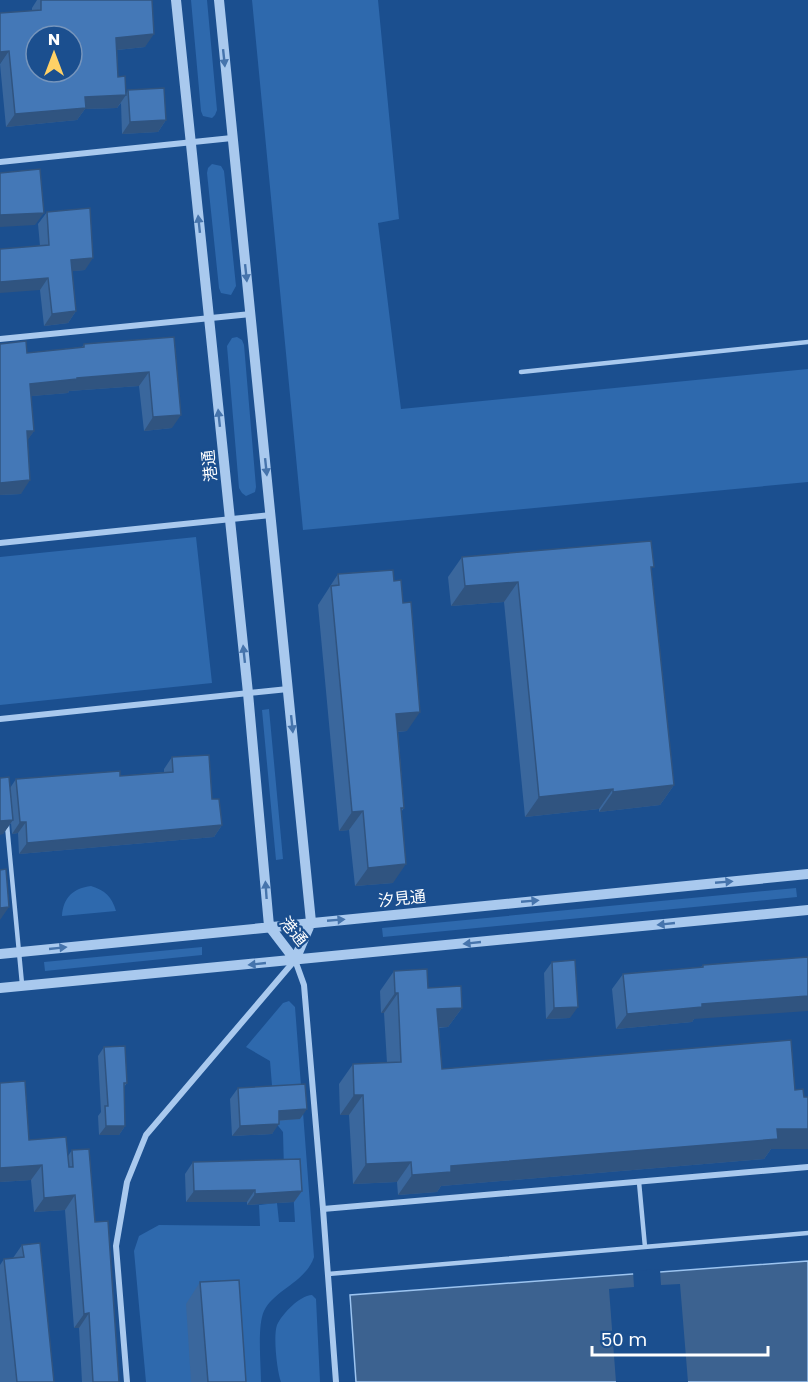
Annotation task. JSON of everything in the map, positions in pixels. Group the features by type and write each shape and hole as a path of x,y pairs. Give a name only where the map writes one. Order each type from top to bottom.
{"street":[{"name":"港通","path":"176,0 248,693 269,926 296,960"},
{"name":"港通","path":"219,0 311,922 296,960"},
{"path":"0,162 232,138"},
{"path":"0,339 251,314"},
{"path":"0,543 271,515"},
{"path":"0,719 288,689"},
{"name":"汐見通","path":"0,954 808,874"},
{"path":"0,988 808,910"},
{"path":"296,960 304,985 336,1382"},
{"path":"127,1382 116,1246 127,1182 146,1135 296,960"},
{"path":"323,1209 808,1167"}],"lane":[{"path":"521,372 808,342"},
{"path":"6,819 22,986"},
{"path":"639,1182 645,1247"},
{"path":"328,1274 808,1233"}],"shaded area":[{"path":"191,0 207,0 217,110 212,118 203,116 201,111"},
{"path":"252,0 378,0 399,219 378,223 401,409 808,369 808,482 303,530"},
{"path":"212,164 221,166 224,171 236,286 231,295 221,293 219,288 207,173"},
{"path":"237,337 244,345 256,487 255,492 246,496 239,488 227,346 232,338"},
{"path":"196,537 212,683 0,705 0,557"},
{"path":"269,709 283,859 276,860 262,710"},
{"path":"91,886 107,895 116,911 62,916 64,904 70,895 79,889"},
{"path":"796,888 797,897 383,937 382,928"},
{"path":"202,947 202,955 45,971 44,962"},
{"path":"289,1001 295,1007 314,1257 304,1273 275,1297 264,1311 260,1336 261,1382 146,1382 134,1251 139,1236 159,1225 260,1226 259,1205 277,1203 279,1222 295,1222 292,1171 284,1171 283,1132 275,1122 270,1061 246,1047 283,1003"},
{"path":"808,1261 808,1382 356,1382 350,1295"},
{"path":"312,1295 316,1299 320,1382 281,1382 276,1354 277,1325 292,1306 302,1298"}],"pier":[{"path":"660,1269 661,1285 680,1284 688,1382 616,1382 609,1289 634,1287 633,1271"}],"building":[{"path":"41,0 152,0 154,34 116,38 118,77 125,76 126,95 85,97 86,108 15,114 9,51 0,52 0,13 41,10"},
{"path":"164,88 166,120 130,122 128,90"},
{"path":"40,169 44,213 0,215 0,173"},
{"path":"90,208 93,258 71,260 76,311 52,314 48,278 0,282 0,249 49,245 47,212"},
{"path":"174,337 181,415 153,417 149,372 30,384 34,431 27,431 30,480 0,483 0,344 26,341 27,353 84,347 84,344"},
{"path":"651,541 654,567 651,567 674,785 539,797 518,582 465,586 462,557"},
{"path":"393,570 394,581 401,580 403,603 411,602 420,712 396,714 406,864 368,868 363,811 352,812 331,586 339,585 338,574"},
{"path":"209,755 212,799 219,799 222,825 27,843 26,822 20,822 16,779 120,771 120,776 173,772 172,757"},
{"path":"9,777 13,820 0,821 0,778"},
{"path":"6,869 9,907 0,908 0,870"},
{"path":"808,957 808,996 702,1004 702,1007 627,1014 623,974"},
{"path":"575,960 578,1007 554,1008 552,962"},
{"path":"427,969 428,988 461,986 462,1008 437,1009 442,1069 791,1040 795,1090 803,1089 804,1097 808,1097 808,1129 777,1129 778,1139 451,1166 451,1172 412,1175 411,1162 366,1164 363,1095 354,1095 353,1064 401,1062 398,993 395,993 394,971"},
{"path":"125,1046 127,1083 124,1083 125,1126 106,1126 105,1106 108,1106 104,1047"},
{"path":"25,1081 29,1140 66,1137 69,1167 73,1167 72,1150 89,1149 95,1222 108,1221 119,1382 93,1382 89,1313 84,1314 75,1195 44,1198 42,1165 0,1168 0,1083"},
{"path":"305,1084 307,1109 279,1111 279,1124 240,1126 238,1088"},
{"path":"300,1159 302,1191 255,1194 255,1190 194,1191 193,1162"},
{"path":"40,1243 54,1382 17,1382 4,1259 24,1257 22,1245"},
{"path":"239,1280 246,1382 208,1382 200,1282"}]}
